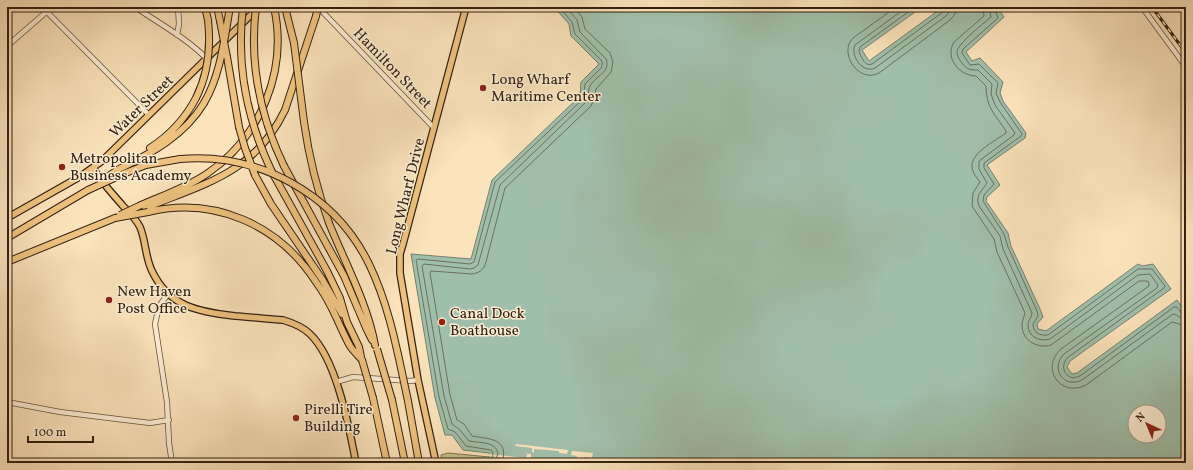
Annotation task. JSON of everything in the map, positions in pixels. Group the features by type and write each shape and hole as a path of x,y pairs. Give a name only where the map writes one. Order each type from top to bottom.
{"highway":[{"path":"121,172 131,160 170,133 185,116 196,98 201,87 208,60 208,20 205,7"},
{"path":"217,7 239,127 255,175 271,204 322,279 347,322 358,347 373,398 387,463"},
{"path":"7,238 121,172 133,162 173,138 190,122 204,104 212,89 217,74 230,7"},
{"path":"243,7 240,46 246,94 258,141 272,172 327,271 340,298 347,322"},
{"path":"256,7 254,46 259,93 266,123 284,166 344,276 367,330 376,347"},
{"path":"285,7 294,43 311,166 321,200 372,327 376,347 392,400 405,463"},
{"path":"7,262 223,176 245,162 260,148 273,132 285,110 318,7"},
{"path":"116,218 145,208 207,174 230,155 248,133 268,98 276,70 278,40 274,8"},
{"path":"121,172 162,161 204,158 221,159 262,169 288,181 303,189 333,214 359,247 376,282 389,320 408,401 419,463"},
{"path":"145,208 183,207 217,210 244,220 270,234 295,256 316,281 351,347 362,360"}],"main road":[{"name":"Water Street","path":"7,218 93,168 259,7"},
{"name":"Long Wharf Drive","path":"436,463 418,380 400,265 403,244 466,7"},
{"path":"93,168 102,182 137,222 151,270 168,294 180,303 196,310 209,313 283,320 297,325 316,340 336,382 346,415 356,463"}],"street":[{"path":"7,46 52,7"},
{"path":"135,7 177,35 200,52 206,59"},
{"path":"177,35 179,24 178,7"},
{"name":"Hamilton Street","path":"318,7 434,128"},
{"path":"1142,7 1186,67"},
{"path":"47,12 149,114"},
{"path":"168,294 159,306 155,324 166,389 169,420 169,443 172,463"},
{"path":"336,382 352,377 410,381 418,380"},
{"path":"7,402 60,412 150,423 169,420"}],"shaded area":[{"path":"448,453 489,457 482,463 442,463 441,455"}],"water":[{"path":"554,7 922,7 862,50 869,61 943,7 997,7 1004,17 966,52 972,61 980,58 1003,82 1000,93 1003,101 1026,133 1025,138 987,165 1000,185 987,197 986,201 1008,233 1011,246 1040,309 1043,317 1037,324 1038,329 1046,331 1138,264 1142,266 1153,264 1171,289 1070,361 1067,367 1072,374 1077,373 1177,300 1186,313 1186,463 482,463 489,457 489,453 463,450 452,435 445,435 435,398 411,254 471,259 492,180 580,96 581,82 599,64 571,36 569,24"}],"pier":[{"path":"516,444 568,450 567,454 559,453 559,451 534,449 534,453 532,452 532,448 515,446"},
{"path":"572,451 593,453 592,458 584,457 583,463 576,463 577,456 571,455"},
{"path":"472,452 526,458 527,454 521,453 531,454 531,458 573,463 550,463 487,456"}],"railway":[{"path":"1152,7 1186,53"}],"place":[{"name":"Long Wharf Maritime Center","path":"483,88"},
{"name":"Metropolitan Business Academy","path":"62,167"},
{"name":"New Haven Post Office","path":"109,300"},
{"name":"Canal Dock Boathouse","path":"442,322"},
{"name":"Pirelli Tire Building","path":"296,418"}]}
